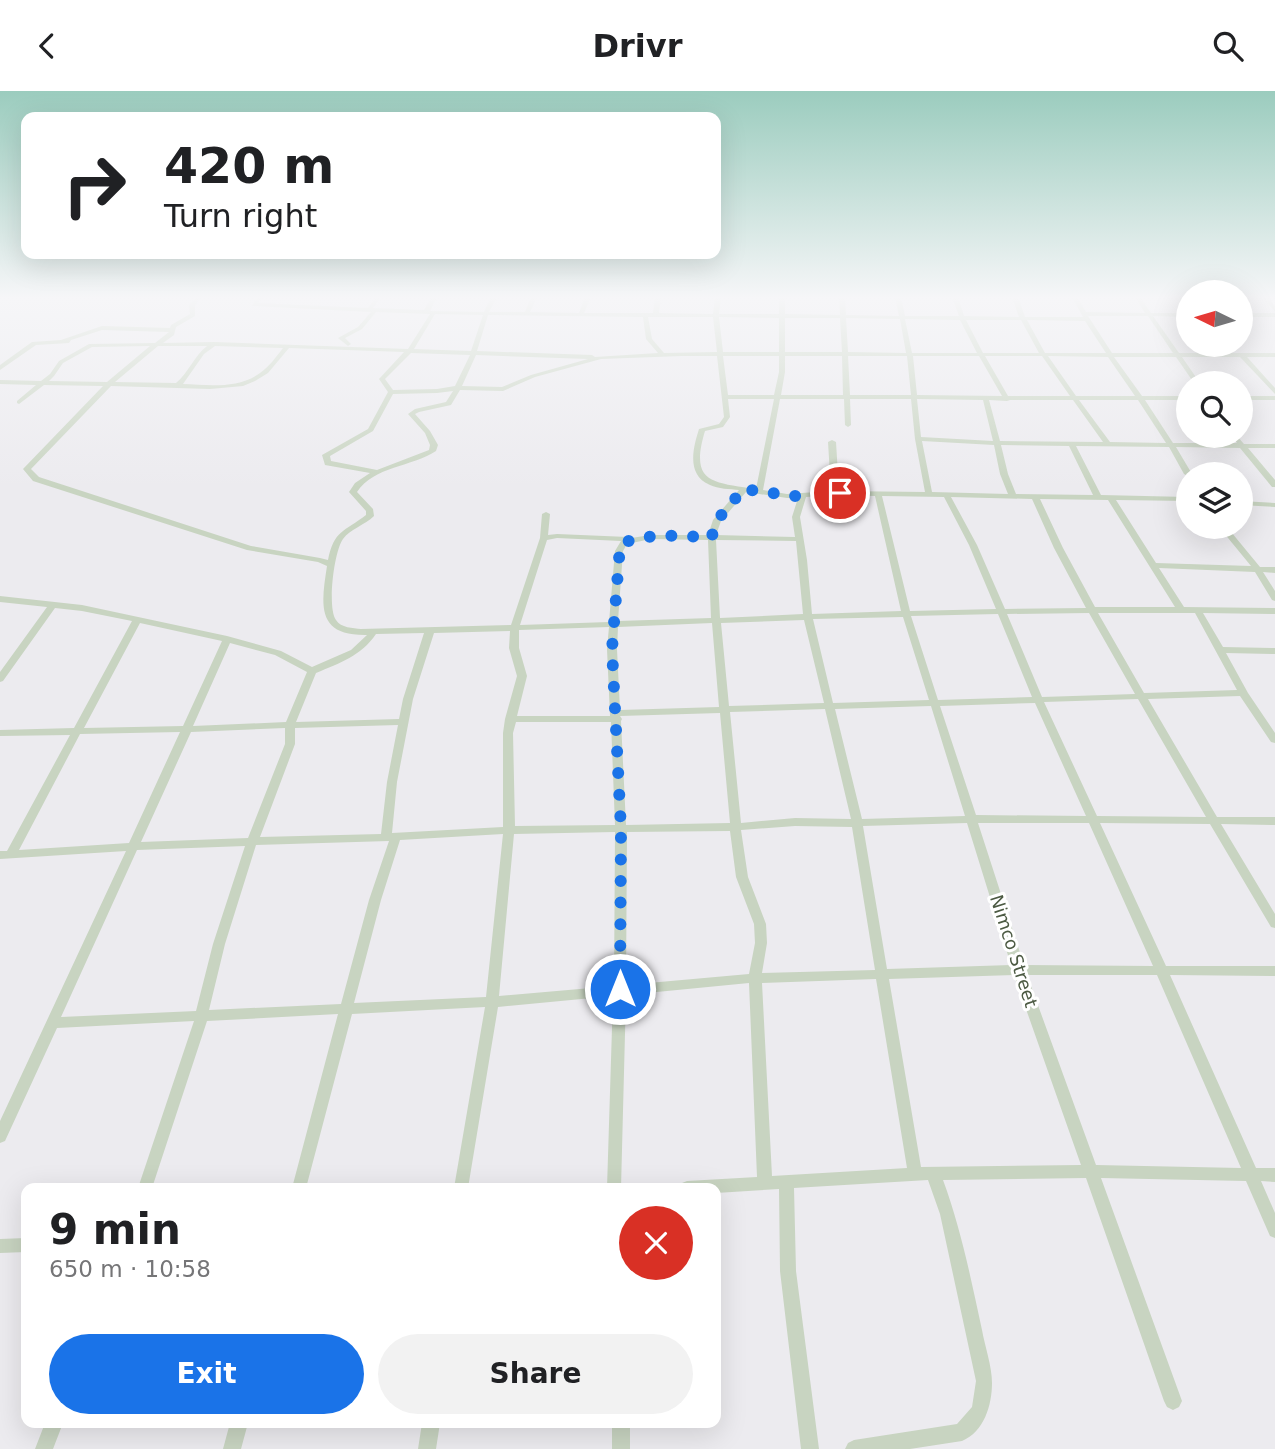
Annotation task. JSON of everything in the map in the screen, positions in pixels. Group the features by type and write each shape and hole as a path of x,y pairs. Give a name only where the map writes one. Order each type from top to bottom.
{"street":[{"path":"19,402 52,375 64,360"},
{"path":"137,360 110,384 27,469 36,479 239,545 329,564"},
{"path":"178,385 187,378 195,360"},
{"path":"0,382 211,387 245,383 262,375 275,360"},
{"path":"391,392 382,379 400,360"},
{"path":"471,360 449,404 416,409 411,414 428,432 434,445 432,451 367,476 353,492 370,511 370,516 340,537 329,564 329,618 335,626 346,630 373,632 999,610 1180,608 1275,611"},
{"path":"391,392 458,388 503,389 533,376 589,360"},
{"path":"721,360 727,417 724,424 701,431 696,472 702,479 713,484 802,497 835,493 1176,499"},
{"path":"759,492 779,398 783,360"},
{"path":"844,360 848,425"},
{"path":"911,360 918,439 929,495"},
{"path":"985,360 1007,398"},
{"path":"1049,360 1072,398 1085,410 1108,445"},
{"path":"1113,360 1182,462"},
{"path":"1251,360 1275,391"},
{"path":"377,472 328,463 326,455 371,430 391,392"},
{"path":"724,397 1176,398"},
{"path":"1253,398 1275,398"},
{"path":"986,399 1004,474 1013,496"},
{"path":"918,439 1176,446"},
{"path":"832,442 835,493"},
{"path":"1072,444 1098,497"},
{"path":"1253,445 1275,446"},
{"path":"1245,448 1275,485"},
{"path":"743,489 717,520 712,537 716,620 742,877 761,924 755,978 765,1184"},
{"name":"Nimco Street","path":"878,494 906,613 1019,970 1173,1401"},
{"path":"947,496 971,538 1038,699 1095,820 1275,1231"},
{"path":"802,497 796,517 808,617 857,823 915,1174"},
{"path":"1035,497 1054,541 1090,608 1211,819 1275,924"},
{"path":"1111,498 1156,565 1180,608"},
{"path":"1253,504 1275,505"},
{"path":"462,1183 492,1002 509,830 507,765 510,719 522,676 514,648 515,627 544,538 545,514"},
{"path":"544,538 800,539"},
{"path":"1233,539 1258,570 1275,598"},
{"path":"614,1183 621,829 612,649 619,551 624,542 632,540"},
{"path":"1156,565 1275,571"},
{"path":"0,599 53,604 227,639 278,653 312,671"},
{"path":"0,679 53,604"},
{"path":"1197,609 1243,693 1275,740"},
{"path":"6,854 77,732 137,620"},
{"path":"300,1183 391,837 403,722 430,630"},
{"path":"147,1183 252,841 290,744 290,725 312,671 358,652 373,632"},
{"path":"0,1137 227,639"},
{"path":"1220,650 1275,651"},
{"path":"510,719 934,701 1243,693"},
{"path":"0,733 403,722"},
{"path":"6,854 509,830 736,828 795,822 972,819 1275,821"},
{"path":"51,1023 492,1002 755,978 1019,970 1275,971"},
{"path":"721,1186 915,1174 1092,1171 1275,1175"},
{"path":"854,1449 962,1432 980,1411 984,1381 948,1214 933,1174"},
{"path":"786,1182 788,1271 810,1449"},
{"path":"0,1247 21,1245"},
{"path":"44,1449 52,1428"},
{"path":"232,1449 238,1428"},
{"path":"427,1449 430,1428"},
{"path":"621,1428 621,1449"}],"route":[{"path":"620,989 621,829 617,713 612,678 620,546 624,542 651,537 712,537 717,520 743,489 802,497 840,493"}]}
